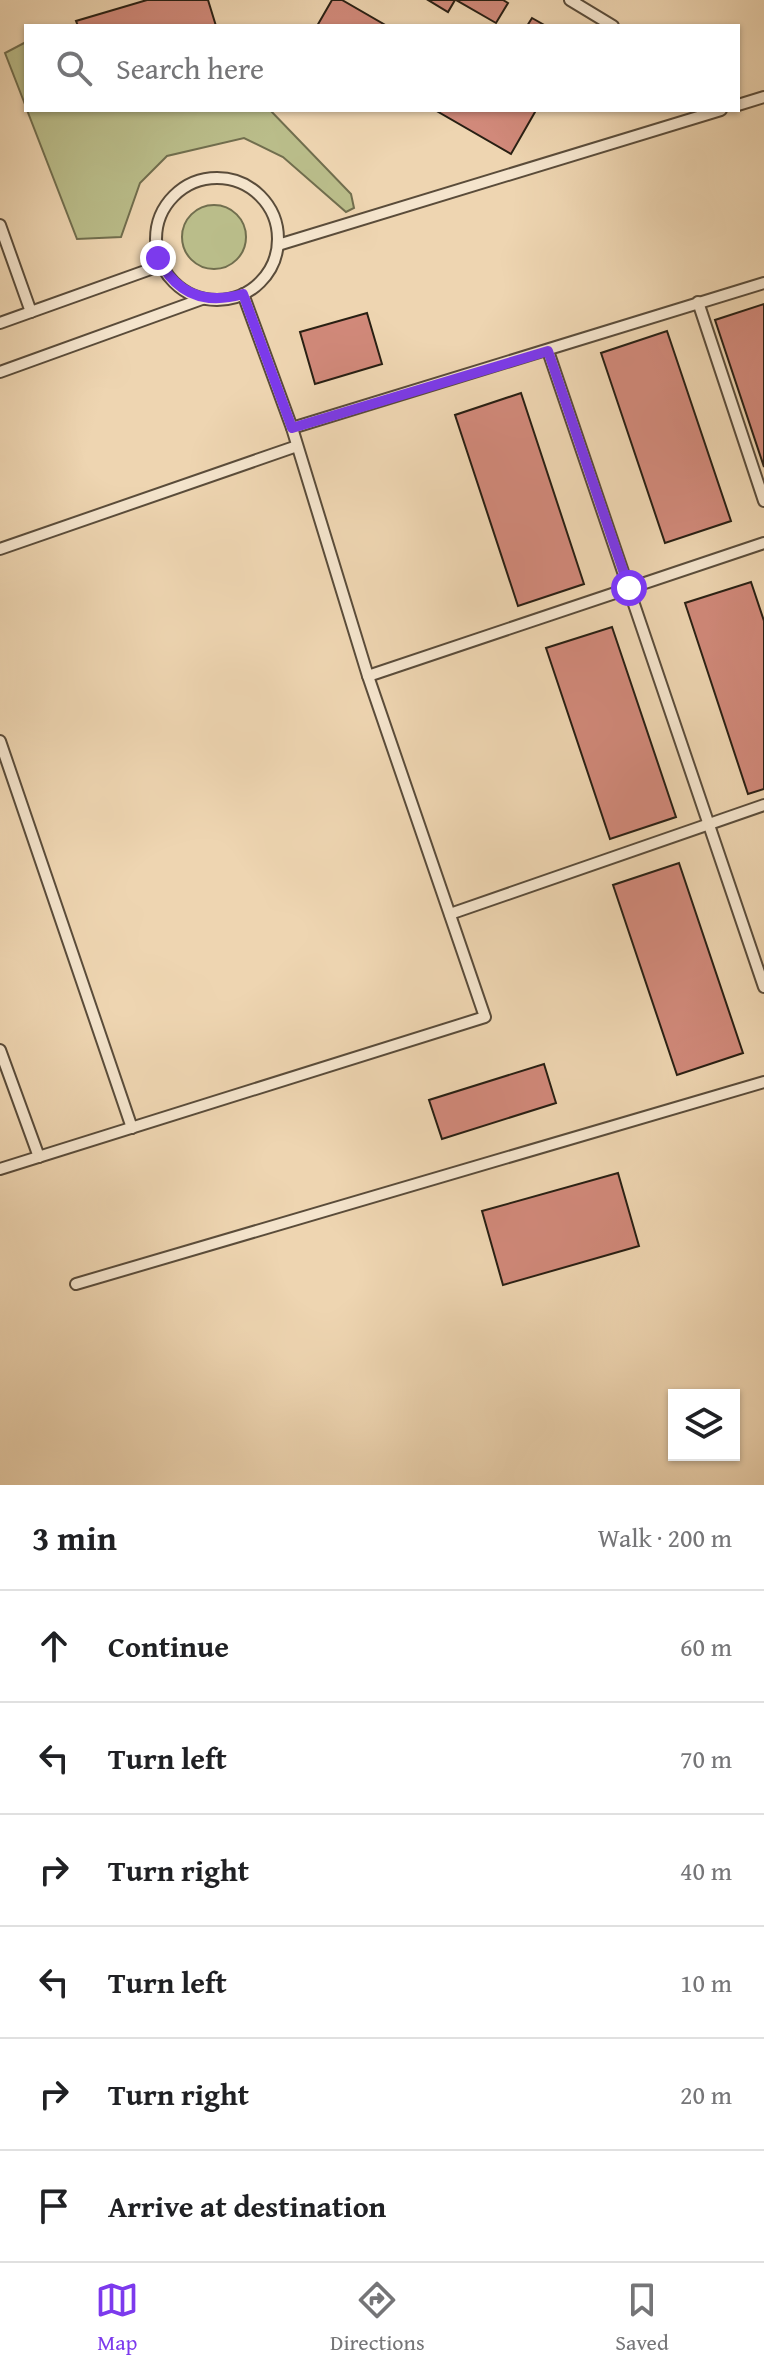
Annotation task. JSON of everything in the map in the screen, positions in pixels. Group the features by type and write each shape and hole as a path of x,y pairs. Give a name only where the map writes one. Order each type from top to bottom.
{"lane":[{"path":"570,0 610,24"},
{"path":"740,104 764,97"},
{"path":"278,245 714,112"},
{"path":"0,372 202,299 223,300 243,294 261,282 272,265 278,245 276,225 269,207 256,192 239,182 220,178 200,180 182,188 168,201 158,219 155,238 162,265 183,290 202,299"},
{"path":"0,225 31,312"},
{"path":"0,250 12,257"},
{"path":"0,323 162,265"},
{"path":"292,428 764,283"},
{"path":"0,1169 485,1017 368,676 292,428 243,294"},
{"path":"698,302 764,501"},
{"path":"548,351 764,987"},
{"path":"0,549 297,446"},
{"path":"368,676 764,543"},
{"path":"0,741 132,1128"},
{"path":"450,914 764,805"},
{"path":"0,1050 39,1157"},
{"path":"76,1284 764,1082"}],"green space":[{"path":"24,43 24,102 5,53"},
{"path":"28,112 272,112 351,194 354,208 346,212 283,157 244,138 167,156 140,183 121,237 77,239"},
{"path":"214,205 237,214 246,237 237,260 214,269 191,260 182,237 191,214"}],"building":[{"path":"147,0 208,0 215,24 77,24 76,21"},
{"path":"332,0 342,0 384,24 318,24"},
{"path":"428,0 455,0 448,12"},
{"path":"456,0 503,0 508,3 496,23"},
{"path":"532,18 542,24 528,24"},
{"path":"438,112 535,112 511,154"},
{"path":"764,304 764,467 715,320"},
{"path":"367,313 382,364 315,384 300,332"},
{"path":"667,331 731,521 665,543 601,353"},
{"path":"521,393 584,584 518,606 455,415"},
{"path":"751,582 764,621 764,789 748,794 685,603"},
{"path":"612,627 676,817 610,839 546,648"},
{"path":"679,863 743,1053 677,1075 613,885"},
{"path":"544,1064 556,1103 442,1139 429,1100"},
{"path":"618,1173 639,1246 503,1285 482,1211"}],"route":[{"path":"158,258 167,276 183,290 202,299 223,300 243,294 292,428 548,351 629,588"}]}
